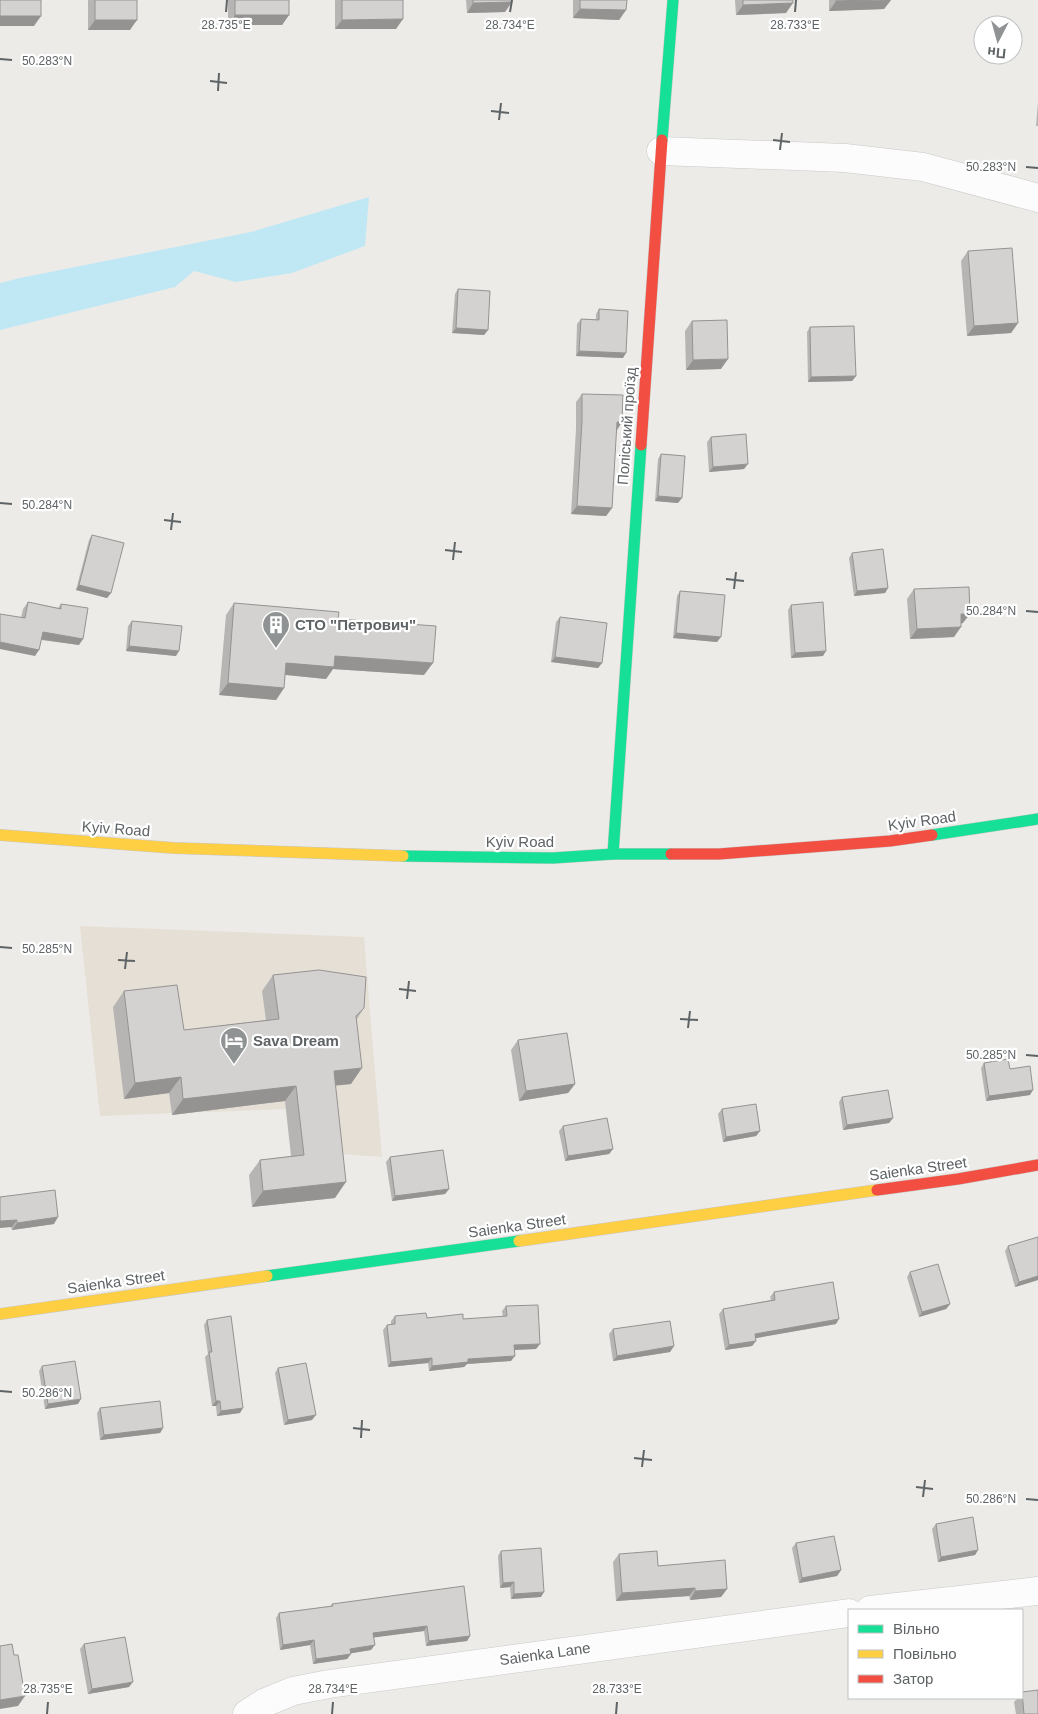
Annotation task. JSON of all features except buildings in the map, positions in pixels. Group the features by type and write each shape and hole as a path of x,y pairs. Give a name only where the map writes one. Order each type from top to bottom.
{"street":[{"name":"Поліський проїзд","path":"613,854 673,0"},
{"path":"661,151 845,158 923,167 1038,198"},
{"name":"Kyiv Road","path":"0,835 174,848 383,856 553,858 613,854 719,854 890,841 1038,819"},
{"name":"Saienka Street","path":"0,1314 958,1179 1038,1165"},
{"path":"879,1609 1038,1591"},
{"name":"Saienka Lane","path":"247,1714 264,1703 293,1691 329,1684 848,1613"}],"shaded area":[{"path":"80,926 364,937 382,1157 340,1154 286,1109 100,1116"}],"water":[{"path":"369,197 365,246 292,273 236,282 194,271 175,287 0,330 0,283 251,232"}],"traffic: fast":[{"path":"662,140 673,0"},
{"path":"613,854 641,445"},
{"path":"932,835 1038,819"},
{"path":"403,856 553,858 613,854 671,854"},
{"path":"267,1276 519,1241"}],"traffic: slow":[{"path":"0,835 174,848 403,856"},
{"path":"519,1241 877,1190"},
{"path":"0,1314 267,1276"}],"traffic: jam":[{"path":"641,445 662,140"},
{"path":"671,854 719,854 890,841 932,835"},
{"path":"877,1190 958,1179 1038,1165"}],"place":[{"name":"СТО \"Петрович\"","path":"276,649"},
{"name":"Sava Dream","path":"234,1065"}]}
